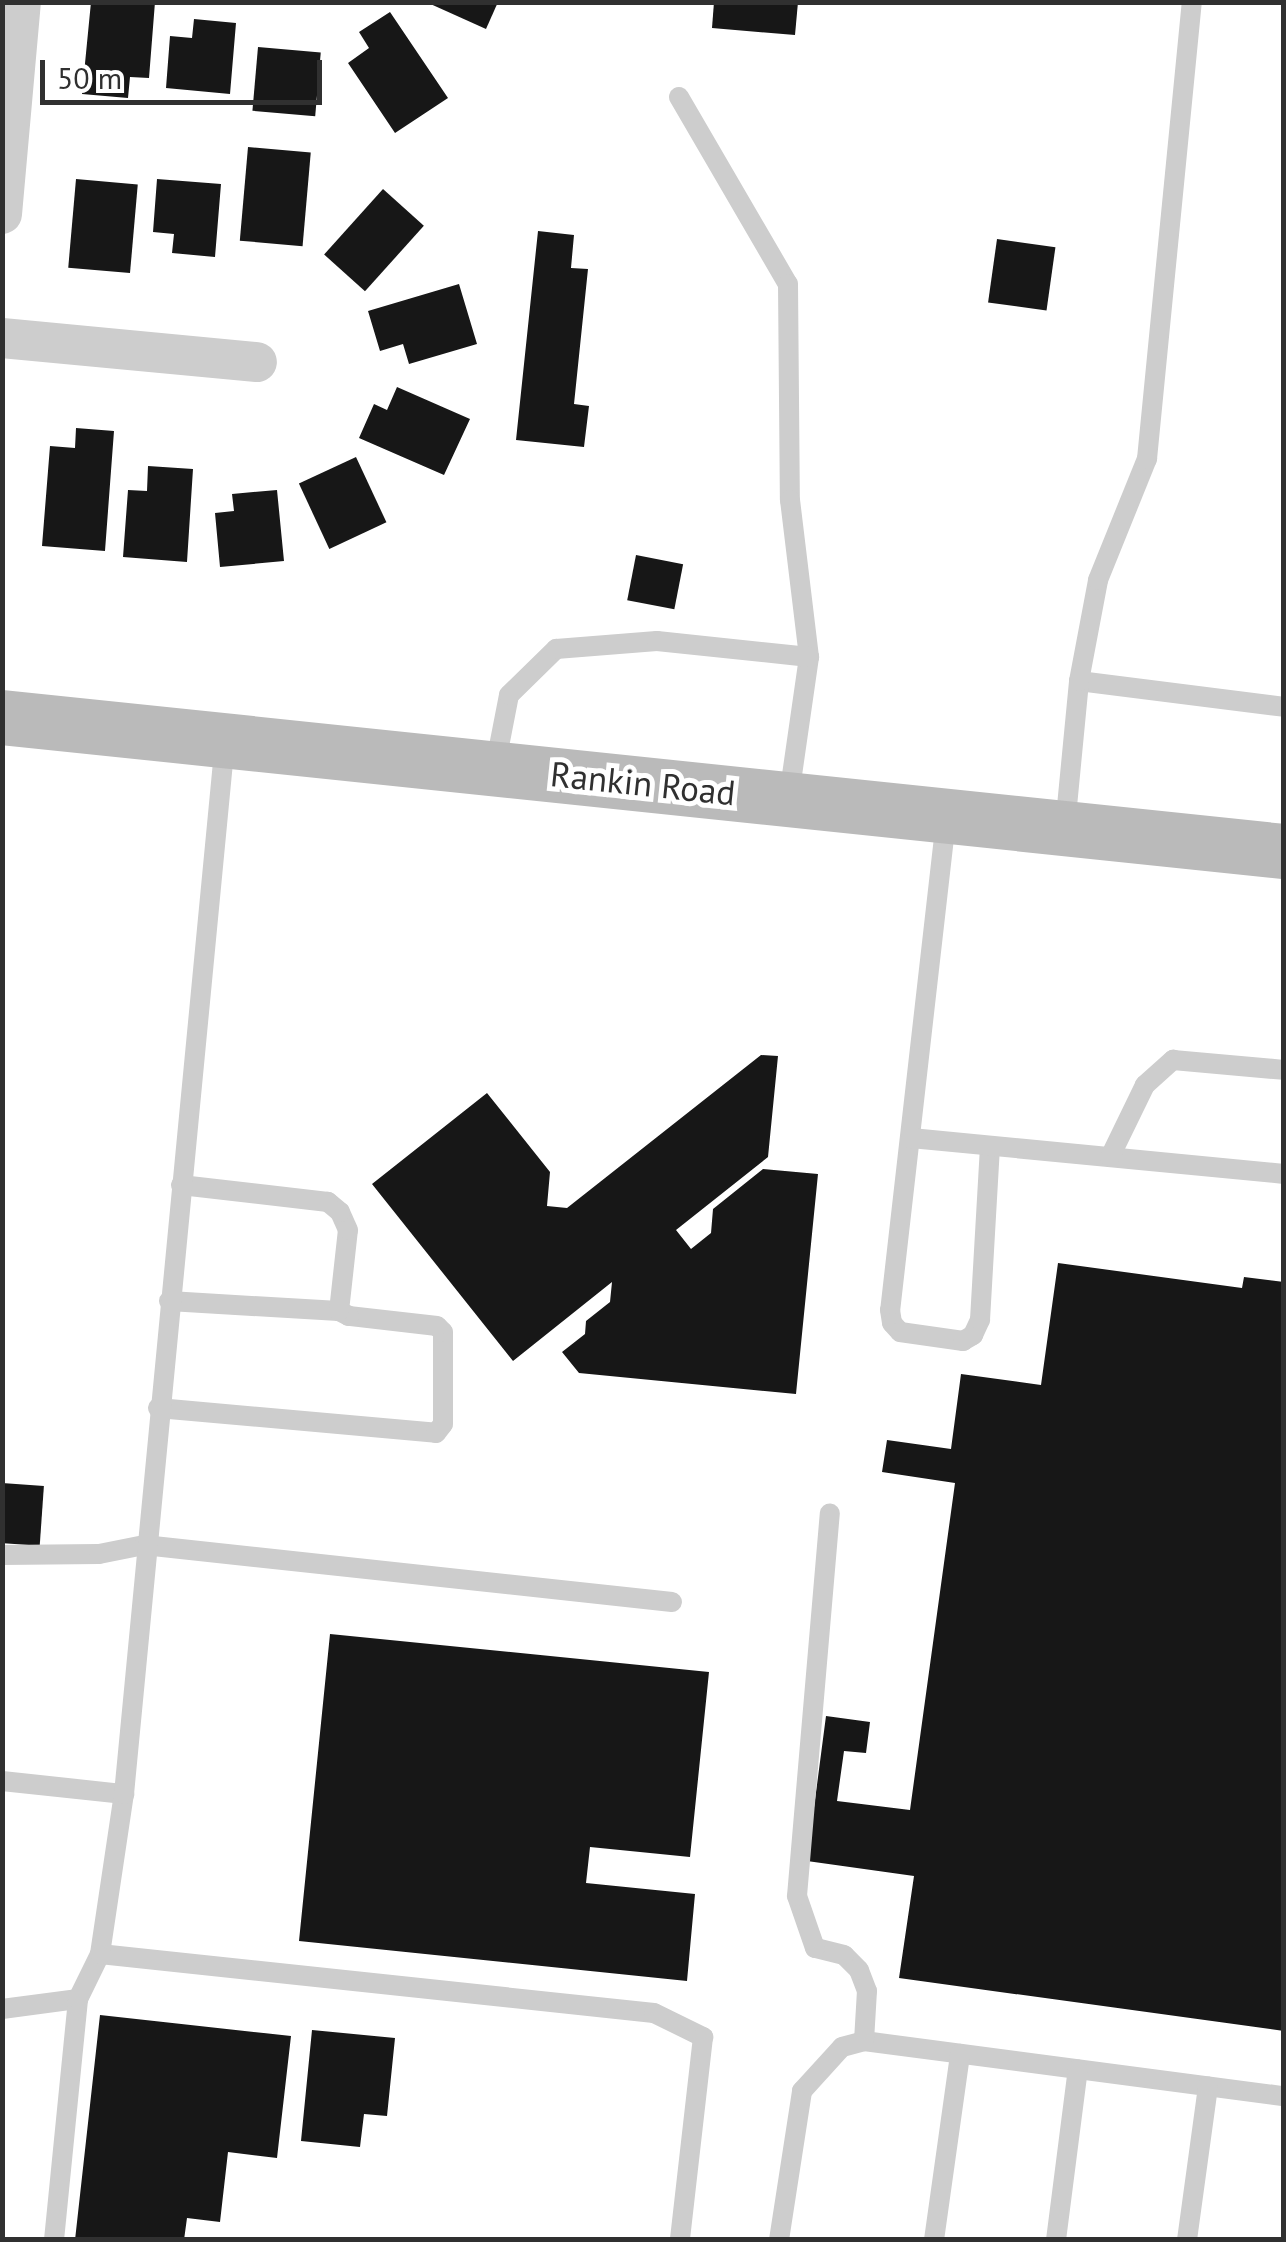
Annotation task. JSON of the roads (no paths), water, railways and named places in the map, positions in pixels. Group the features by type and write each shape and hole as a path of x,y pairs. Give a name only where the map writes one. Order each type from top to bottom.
{"main road":[{"name":"Rankin Road","path":"2,717 1284,851"}],"street":[{"path":"2,214 21,2"},
{"path":"2,338 256,362"}],"lane":[{"path":"1065,828 1080,681 1098,580 1147,459 1192,2"},
{"path":"679,97 788,284 790,500 809,657 789,797"},
{"path":"495,768 510,696 556,650 657,640 809,657"},
{"path":"1080,681 1284,707"},
{"path":"54,2240 78,1999 100,1954 124,1794 144,1545 225,740"},
{"path":"947,813 892,1322 900,1332 962,1341 973,1335 980,1320 990,1146"},
{"path":"1110,1157 1146,1085 1172,1060 1284,1070"},
{"path":"910,1138 1284,1174"},
{"path":"180,1185 328,1202 340,1212 348,1230 338,1311"},
{"path":"158,1408 436,1433 443,1424 443,1332 436,1326 349,1316 338,1311 169,1300"},
{"path":"830,1514 797,1896 815,1948 844,1955 858,1970 867,1991 864,2041"},
{"path":"2,1555 99,1554 144,1545 672,1602"},
{"path":"2,1781 124,1794"},
{"path":"100,1954 654,2013 703,2037 680,2240"},
{"path":"2,2009 78,1999"},
{"path":"779,2240 802,2091 842,2047 864,2041 1284,2096"},
{"path":"934,2240 960,2054"},
{"path":"1056,2240 1078,2068"},
{"path":"1187,2240 1208,2086"}]}
